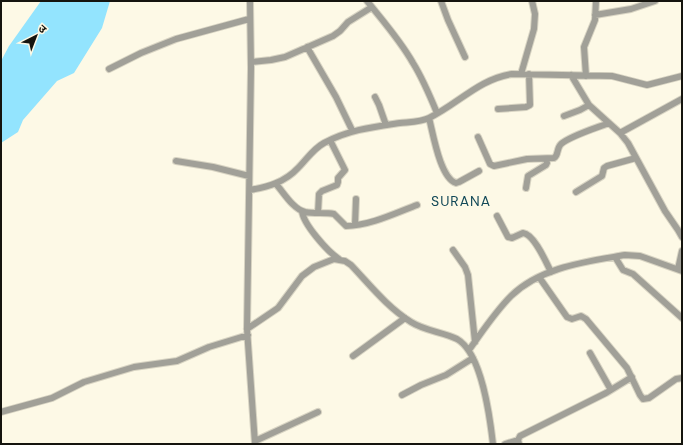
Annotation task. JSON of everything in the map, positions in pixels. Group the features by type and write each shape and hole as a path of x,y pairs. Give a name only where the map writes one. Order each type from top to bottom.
{"street":[{"path":"250,1 250,190 247,332 255,443 318,412"},
{"path":"367,1 396,37 413,62 437,113"},
{"path":"441,1 465,57"},
{"path":"521,74 534,29 535,14 532,1"},
{"path":"586,76 584,47 592,29 596,1"},
{"path":"595,15 631,9 655,1"},
{"path":"251,62 276,59 337,34 348,22 372,7"},
{"path":"109,69 176,39 250,19"},
{"path":"307,47 336,97 352,130"},
{"path":"498,109 526,107 530,105 529,74"},
{"path":"250,190 276,184 296,170 317,147 352,130 429,118 462,96 490,80 504,75 529,74 612,76 647,85 682,76"},
{"path":"571,75 589,105 620,133 628,143 665,211 682,237"},
{"path":"375,97 386,125"},
{"path":"620,133 682,99"},
{"path":"564,116 589,105"},
{"path":"429,118 439,155 446,175 450,180 459,182 479,171"},
{"path":"478,137 492,165 527,159 555,157 557,155 558,147 565,142 609,123"},
{"path":"318,213 319,194 322,191 337,186 338,178 345,170 330,140"},
{"path":"526,188 528,176 546,165 546,158"},
{"path":"576,192 602,176 604,168 607,166 636,158"},
{"path":"176,161 213,167 249,176"},
{"path":"276,184 297,208 307,212 334,214 346,226 375,220 417,205"},
{"path":"355,225 356,199"},
{"path":"302,210 303,216 324,247 339,259 351,265 378,295 405,318 424,328 456,339 469,350 473,358 488,407 493,444"},
{"path":"497,216 508,237 512,238 523,232 528,234 540,251 551,272"},
{"path":"453,250 465,267 468,275 475,342"},
{"path":"469,350 510,297 521,287 539,277 564,266 634,255 680,270 682,251"},
{"path":"615,257 623,270 633,274 682,318"},
{"path":"1,412 52,398 84,382 134,367 177,361 247,332 278,308 298,280 306,272 319,264 334,259 339,259"},
{"path":"539,277 567,317 572,318 581,316 586,319 614,351 632,378 643,399 646,399 676,379 682,378"},
{"path":"353,356 405,318"},
{"path":"590,353 611,390"},
{"path":"402,395 421,385 446,375 473,358"},
{"path":"505,444 518,442 520,436 632,378"}],"water":[{"path":"41,1 110,1 102,28 74,73 57,81 23,120 18,132 1,143 1,61 9,46"}],"district":[{"name":"SURANA","path":"461,201"}]}
